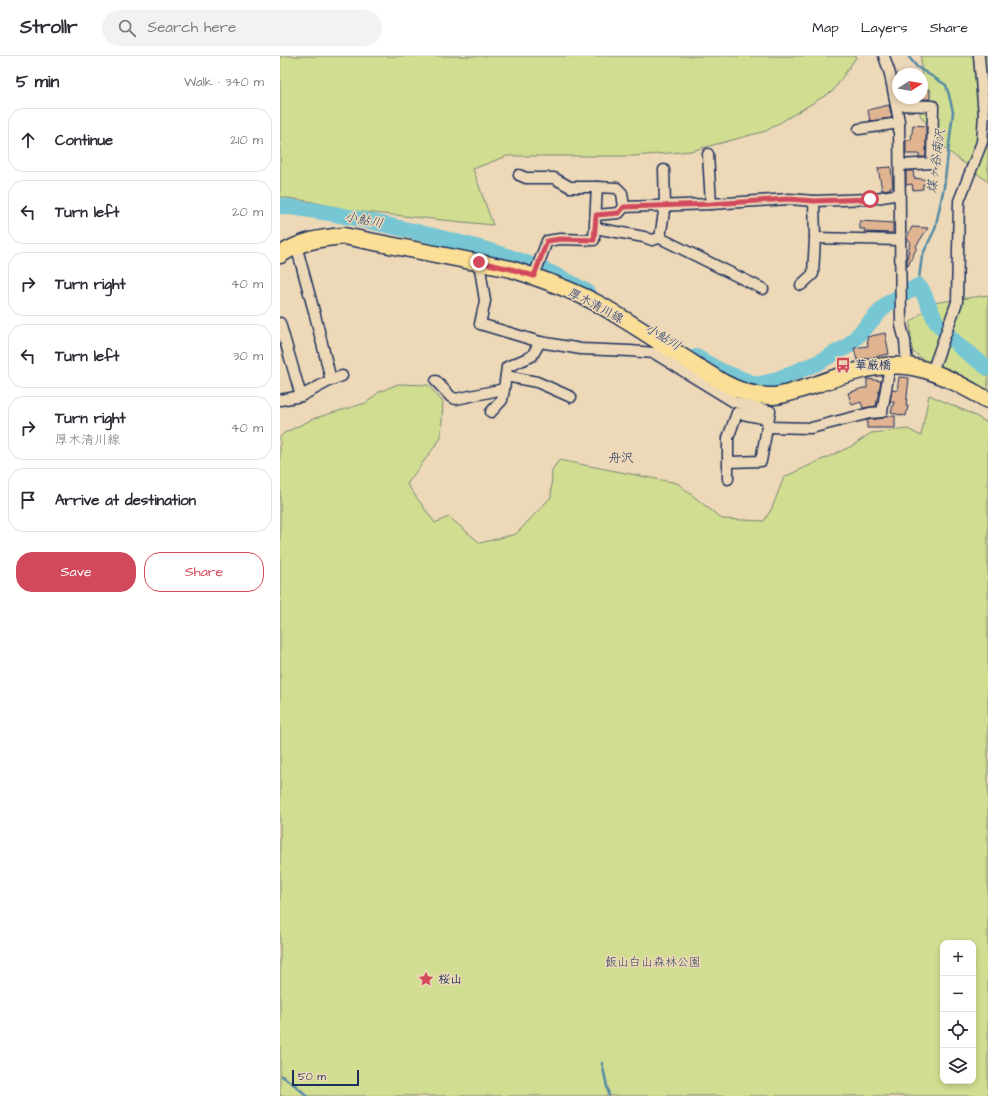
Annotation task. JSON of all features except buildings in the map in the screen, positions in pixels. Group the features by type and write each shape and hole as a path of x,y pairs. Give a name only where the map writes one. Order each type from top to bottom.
{"main road":[{"name":"厚木清川線","path":"280,255 296,245 323,237 344,236 536,273 602,306 720,388 734,389 761,395 779,395 879,366 907,366 932,372 988,400"}],"street":[{"path":"884,56 890,74 899,123 901,325 905,340 907,366"},
{"path":"932,372 957,302 959,201 982,142 984,115 979,56"},
{"path":"896,105 933,106 932,163 900,165"},
{"path":"860,128 899,123"},
{"path":"708,154 711,204"},
{"path":"660,238 665,205 664,170"},
{"path":"519,175 526,178 554,178 570,187 617,188 622,193 624,207"},
{"path":"536,273 547,241 560,239 594,240 597,187"},
{"path":"596,215 619,213 624,207 711,204 789,199 814,201 870,199 900,194"},
{"path":"802,285 813,274 815,238 814,201"},
{"path":"595,228 644,237 652,240 660,238 763,288"},
{"path":"815,238 900,245"},
{"path":"296,245 331,380"},
{"path":"479,262 485,301 480,324 540,342 581,349 654,353 720,388 734,402 770,411 761,461 729,462"},
{"path":"280,324 301,396"},
{"path":"491,412 502,400 508,367 532,356 540,342"},
{"path":"728,479 728,438 737,413 767,423 811,428 870,413 882,412 890,366"},
{"path":"280,400 301,396 331,380 342,376"},
{"path":"506,376 536,382 571,397"},
{"path":"436,381 451,397 456,399 504,389"}],"green space":[{"path":"280,56 857,56 833,91 766,131 691,151 635,156 507,156 473,169 493,225 353,211 308,201 280,197"},
{"path":"921,56 988,56 988,182 947,150 920,115 920,104 928,104 928,68 921,68"},
{"path":"988,295 988,393 958,385 912,351 910,323 933,303"},
{"name":"飯山白山森林公園","path":"398,384 428,385 443,402 441,438 407,484 435,523 449,517 480,543 516,534 551,497 552,470 559,460 677,483 722,519 764,521 772,508 784,477 852,446 871,433 908,429 921,436 929,395 970,413 988,423 988,1096 280,1096 280,437 284,433 315,418 366,403 379,392"}],"waterway":[{"name":"煤ヶ谷南沢","path":"908,56 917,67 946,85 953,112 944,187 935,229 922,256 918,286"},
{"name":"小鮎川","path":"280,206 368,221 443,238 486,250 527,263 568,281 587,292"},
{"name":"小鮎川","path":"696,357 721,371 757,385 773,381 817,363 848,346 887,304 918,286 922,290 936,322 960,347 988,368"},
{"path":"602,1063 609,1096"},
{"path":"282,1076 307,1096"}],"place":[{"name":"華厳橋","path":"843,365"},
{"name":"桜山","path":"426,979"}],"district":[{"name":"舟沢","path":"621,458"}],"route":[{"path":"479,262 534,276 547,241 560,239 594,240 596,215 619,213 624,207 754,202 789,199 814,201 870,199"}]}
